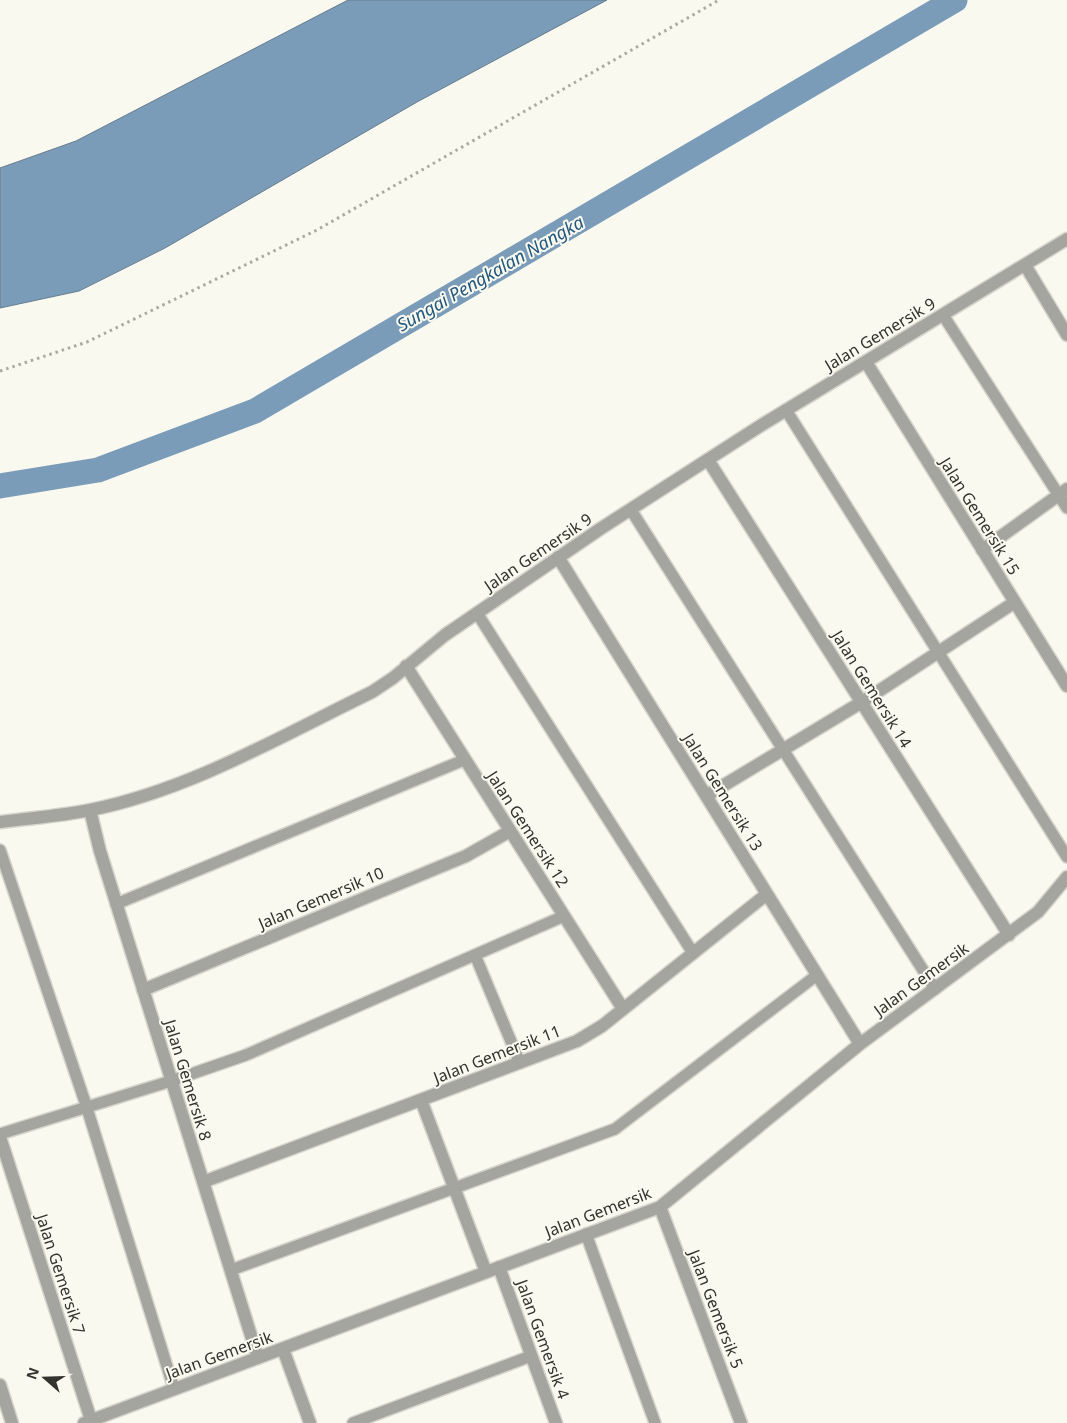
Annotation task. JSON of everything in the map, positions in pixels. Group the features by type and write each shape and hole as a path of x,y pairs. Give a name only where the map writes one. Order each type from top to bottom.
{"street":[{"name":"Jalan Gemersik 9","path":"0,822 90,810 134,798 195,777 372,692 477,613 558,557 786,410 1067,239"},
{"path":"1025,265 1067,335"},
{"name":"Jalan Gemersik 15","path":"866,362 1067,686"},
{"name":"Jalan Gemersik 14","path":"708,460 1009,935"},
{"path":"982,550 1063,492"},
{"name":"Jalan Gemersik 13","path":"558,557 860,1044"},
{"path":"706,796 862,702 1015,602"},
{"name":"Jalan Gemersik 12","path":"406,666 623,1009"},
{"name":"Jalan Gemersik 8","path":"90,810 116,904 258,1358"},
{"name":"Jalan Gemersik 10","path":"143,990 466,856 510,832"},
{"name":"Jalan Gemersik","path":"87,1422 660,1206 860,1044 1038,912 1067,876"},
{"name":"Jalan Gemersik 11","path":"203,1182 577,1042 623,1009 767,894"},
{"path":"421,1100 486,1272"},
{"name":"Jalan Gemersik 7","path":"0,1136 87,1422"},
{"name":"Jalan Gemersik 5","path":"660,1206 741,1423"},
{"name":"Jalan Gemersik 4","path":"499,1267 556,1423"},
{"path":"283,1349 310,1423"},
{"path":"0,1385 12,1423"}],"lane":[{"path":"943,315 1063,492 1067,508"},
{"path":"786,410 1067,858"},
{"path":"631,510 935,989"},
{"path":"477,613 693,952"},
{"path":"116,904 464,760"},
{"path":"0,850 86,1105 174,1389"},
{"path":"0,1136 86,1105 171,1081 246,1054 564,916"},
{"path":"474,955 520,1063"},
{"path":"230,1270 615,1129 817,975"},
{"path":"586,1234 654,1423"},
{"path":"354,1423 531,1356"}],"path":[{"path":"0,371 86,342 317,230 719,0"}],"water":[{"path":"348,0 607,0 417,102 165,248 79,291 0,308 0,168 76,141"}],"waterway":[{"name":"Sungai Pengkalan Nangka","path":"0,486 98,470 255,411 955,0"}]}
